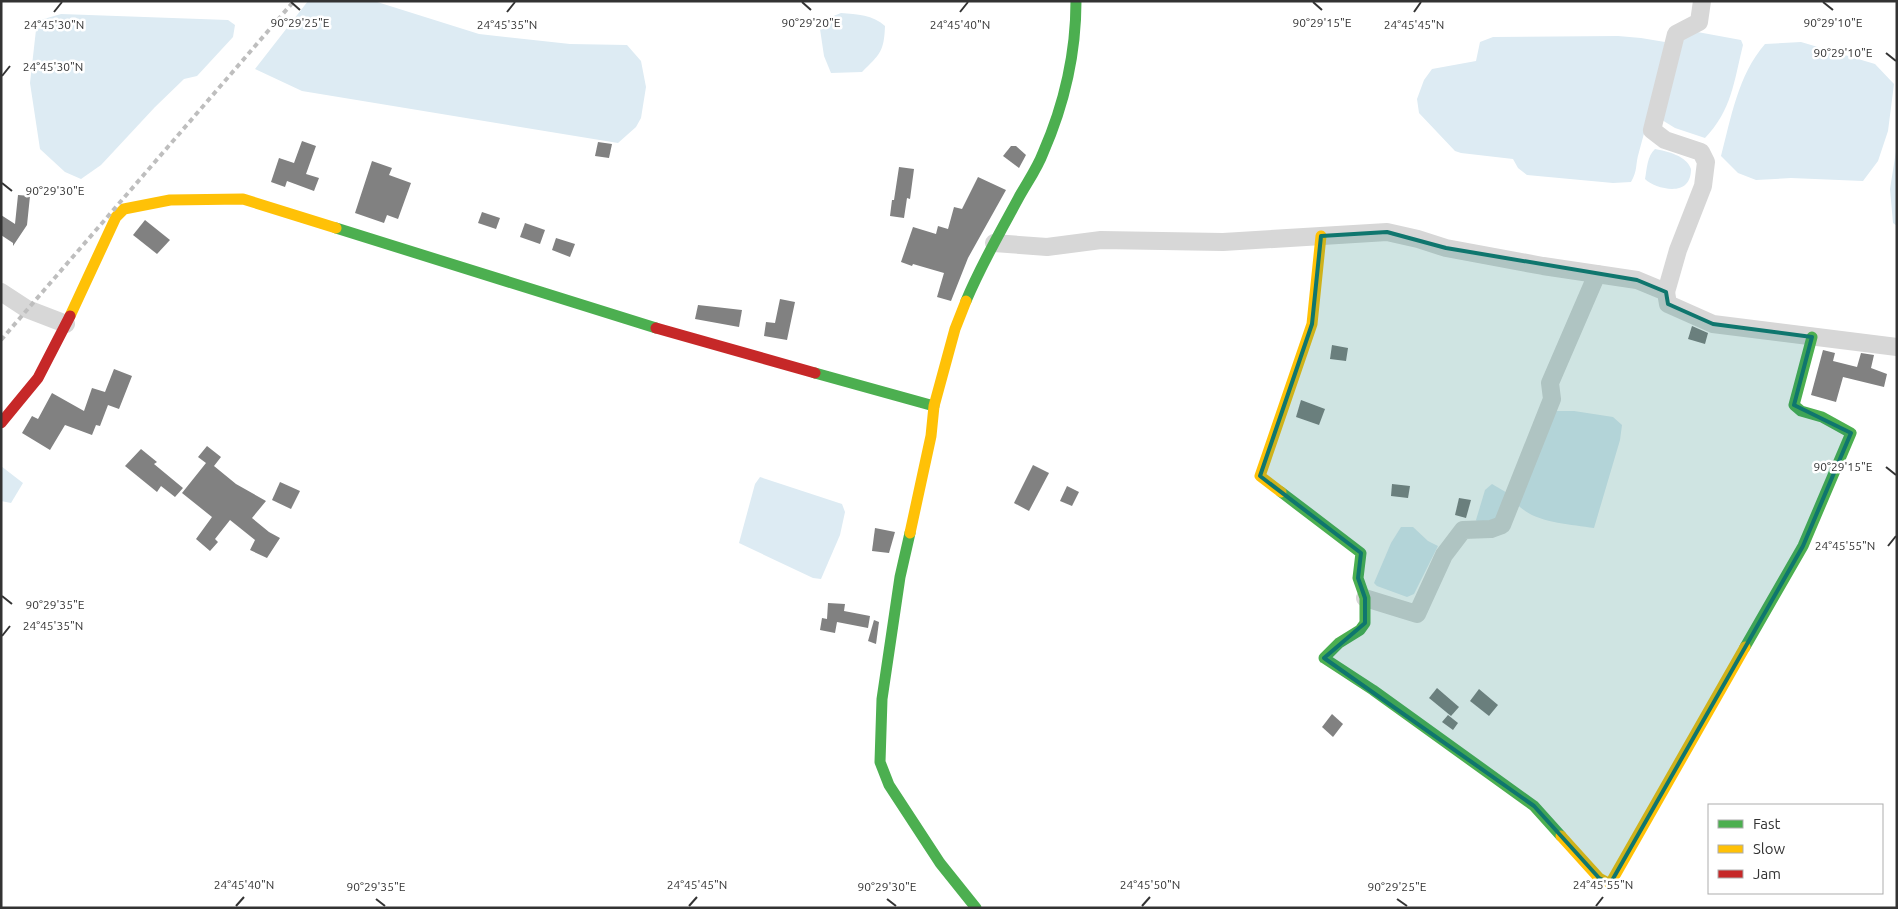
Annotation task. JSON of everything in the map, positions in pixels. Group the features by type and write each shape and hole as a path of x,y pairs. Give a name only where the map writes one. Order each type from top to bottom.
{"street":[{"path":"976,908 940,863 889,785 880,762 882,699 900,577 931,436 934,406 955,329 981,266 1043,154 1061,105 1069,75 1076,19 1076,1"},
{"path":"1702,1 1699,22 1676,34 1652,130 1665,140 1701,152 1706,162 1703,186 1678,250 1666,292 1668,304 1713,324 1897,347"},
{"path":"1,423 38,378 66,324 116,217 124,209 170,200 243,199 696,340 934,406"},
{"path":"994,243 1046,247 1102,240 1223,242 1387,232 1446,248 1637,280 1666,292"},
{"path":"1321,236 1312,324 1260,476 1362,553 1358,578 1365,598 1365,623 1360,630 1339,643 1324,658 1373,690 1534,806 1599,878 1610,884 1641,826 1803,546 1851,433 1822,416 1801,411 1794,405 1812,337"},
{"path":"1365,598 1417,614 1444,555 1463,530 1491,529 1502,525 1552,398 1550,383 1596,274"},
{"path":"1,292 28,309 66,324"}],"highlighted area":[{"path":"1387,232 1446,248 1637,280 1666,292 1668,304 1713,324 1812,337 1794,405 1851,433 1803,546 1610,884 1599,878 1534,806 1324,658 1365,623 1365,598 1358,578 1361,553 1260,476 1312,324 1321,236"}],"shaded area":[{"path":"308,1 374,1 479,34 570,44 627,45 641,61 646,87 641,118 636,127 618,143 302,91 255,69"},
{"path":"841,13 870,17 885,26 884,42 880,52 862,72 831,73 824,56 820,29 826,19"},
{"path":"61,14 228,20 235,25 233,37 197,76 184,79 101,165 81,179 65,172 40,149 30,83 37,21"},
{"path":"1692,31 1741,40 1743,45 1727,106 1705,138 1675,128 1662,120 1677,43"},
{"path":"1618,36 1665,42 1636,171 1631,182 1613,183 1527,175 1518,168 1513,159 1455,151 1419,113 1417,99 1424,80 1432,69 1476,61 1480,42 1493,37"},
{"path":"1801,42 1875,64 1894,84 1888,131 1878,161 1863,181 1791,178 1756,180 1738,173 1721,156 1737,97 1748,69 1756,56 1765,44"},
{"path":"1897,145 1897,226 1893,223 1890,189"},
{"path":"1655,149 1681,157 1689,164 1691,173 1686,184 1677,189 1671,189 1654,185 1645,179 1649,159"},
{"path":"1551,411 1574,411 1613,417 1622,425 1620,440 1594,528 1542,519 1524,510 1517,504"},
{"path":"1,466 23,483 11,503 1,501"},
{"path":"760,477 842,504 845,512 840,535 821,579 813,578 739,543 755,484"},
{"path":"1492,484 1509,494 1499,518 1479,524 1476,520 1485,490"},
{"path":"1401,527 1413,527 1428,541 1438,546 1414,594 1407,597 1377,586 1374,583 1391,543"}],"building":[{"path":"302,141 316,146 306,174 319,178 314,191 287,181 285,187 271,182 279,158 294,163"},
{"path":"598,142 612,144 609,158 595,156"},
{"path":"1011,146 1016,146 1026,155 1019,168 1003,156"},
{"path":"372,161 392,168 389,175 411,183 398,219 387,215 384,223 355,213"},
{"path":"899,167 914,169 910,199 907,198 904,218 890,216"},
{"path":"978,177 1006,190 968,258 951,301 937,297 944,273 901,262 913,227 936,234 938,226 948,229 954,207 962,209"},
{"path":"18,195 30,196 27,225 13,246 13,243 1,235 1,215 15,224"},
{"path":"482,212 500,218 496,229 478,223"},
{"path":"145,220 170,240 157,254 133,235"},
{"path":"525,223 545,230 540,244 520,237"},
{"path":"556,238 575,244 570,257 552,250"},
{"path":"780,299 795,302 787,340 764,336 766,322 775,323"},
{"path":"698,305 742,310 739,327 695,319"},
{"path":"1692,326 1708,333 1705,344 1688,339"},
{"path":"1332,345 1348,348 1346,361 1330,359"},
{"path":"1823,350 1835,353 1833,361 1857,367 1861,353 1874,355 1871,368 1887,374 1884,387 1843,377 1836,402 1811,395"},
{"path":"114,369 132,376 119,409 108,405 100,426 96,425 92,435 65,425 50,450 22,433 32,416 38,419 52,393 84,411 92,388 105,392"},
{"path":"1301,400 1325,409 1319,425 1296,417"},
{"path":"207,446 221,457 214,466 236,484 266,501 252,518 269,532 280,538 267,558 250,550 255,540 230,520 215,539 218,542 210,551 196,539 212,517 182,493 206,463 198,457"},
{"path":"141,449 157,462 154,464 183,488 175,497 161,486 157,492 125,466"},
{"path":"1033,465 1049,473 1029,511 1014,503"},
{"path":"280,482 300,491 291,509 272,500"},
{"path":"1392,484 1410,486 1408,498 1391,496"},
{"path":"1067,486 1079,492 1072,506 1060,501"},
{"path":"1459,498 1471,500 1466,518 1455,515"},
{"path":"875,528 895,532 889,553 872,551"},
{"path":"828,603 845,604 844,611 870,616 868,628 837,622 835,633 820,630 822,618 827,619"},
{"path":"874,620 879,622 876,644 868,641"},
{"path":"1437,688 1459,707 1451,716 1429,698"},
{"path":"1479,689 1498,705 1489,716 1470,701"},
{"path":"1332,714 1343,724 1333,737 1322,727"},
{"path":"1448,715 1458,723 1453,730 1442,722"}],"railway":[{"path":"1,340 294,1"}],"traffic: fast":[{"path":"966,301 990,250 1038,165 1057,116 1063,98 1071,59 1076,1"},
{"path":"336,228 656,328"},
{"path":"1745,647 1803,546 1851,433 1822,417 1801,411 1794,405 1812,337"},
{"path":"815,373 934,406"},
{"path":"1281,492 1361,553 1358,578 1365,598 1365,623 1360,630 1339,643 1324,658 1373,690 1534,806 1561,836"},
{"path":"910,533 900,577 882,699 880,762 889,785 940,863 976,908"}],"traffic: slow":[{"path":"70,316 116,217 124,209 170,200 243,199 336,228"},
{"path":"1281,492 1260,476 1312,324 1321,236"},
{"path":"910,533 931,436 934,406 955,329 966,301"},
{"path":"1561,836 1599,878 1610,884 1745,647"}],"traffic: jam":[{"path":"1,423 38,378 70,316"},
{"path":"656,328 815,373"}]}
